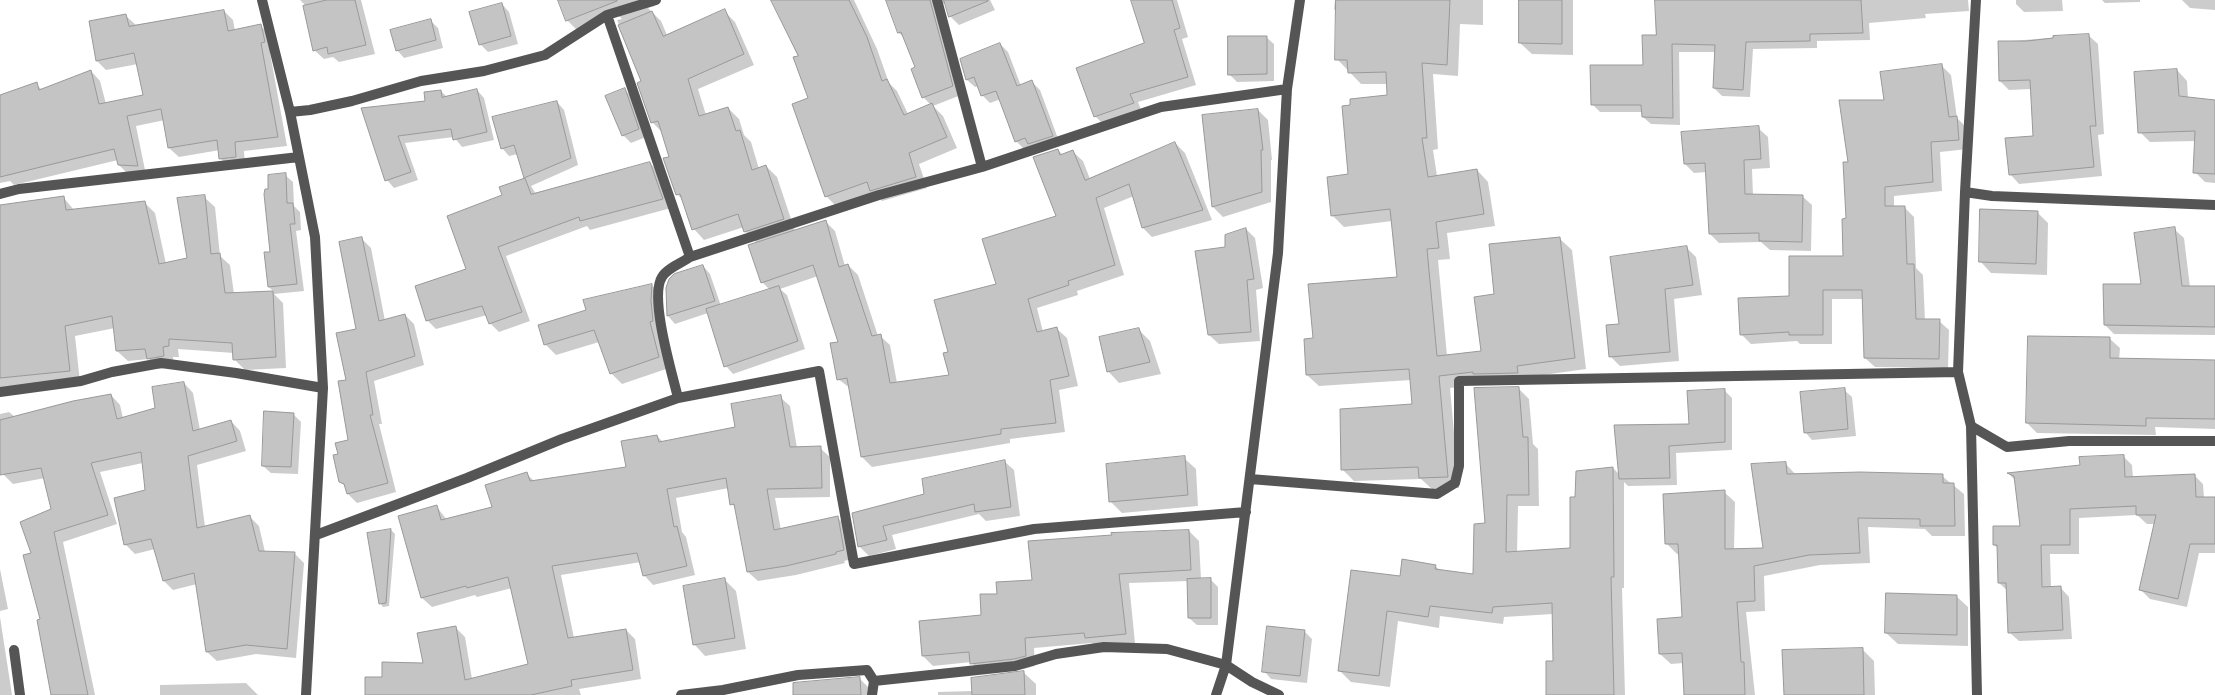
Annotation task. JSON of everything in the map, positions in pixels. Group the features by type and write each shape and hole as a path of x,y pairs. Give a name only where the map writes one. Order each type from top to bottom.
{"street":[{"path":"262,0 290,112 315,237 323,388 306,695"},
{"path":"290,112 344,103 421,82 484,71 545,54 607,15 656,0"},
{"path":"937,0 982,167"},
{"path":"1216,695 1226,665 1278,253 1287,89 1300,0"},
{"path":"1976,0 1965,192 1958,372 1971,426 1977,695"},
{"path":"607,15 690,257"},
{"path":"678,398 656,294 662,276 690,257 879,195 982,167 1161,107 1287,89"},
{"path":"0,194 19,189 299,157"},
{"path":"1965,192 1992,196 2215,205"},
{"path":"0,392 81,380 161,363 236,373 323,388"},
{"path":"316,535 467,478 562,438 678,398 819,371 854,564 1034,529 1246,512"},
{"path":"1250,479 1437,494 1455,483 1459,466 1459,381 1958,372"},
{"path":"1971,426 2007,447 2069,441 2215,441"},
{"path":"874,681 1015,666 1056,654 1104,647 1167,649 1226,665 1252,682 1279,695"},
{"path":"14,650 20,695"},
{"path":"681,695 808,675 867,670 874,681 872,695"}],"building":[{"path":"327,0 355,0 366,45 328,54 327,47 313,51 303,6"},
{"path":"558,0 617,0 617,1 566,21"},
{"path":"771,0 849,0 867,37 882,81 887,79 904,115 932,103 947,137 909,153 916,177 870,191 867,182 825,197 792,104 808,98 793,57 798,56"},
{"path":"886,0 930,0 953,86 922,98 911,69 915,67 901,32 898,33"},
{"path":"944,0 988,0 988,1 949,17"},
{"path":"1131,0 1172,0 1180,28 1174,30 1188,77 1130,94 1134,103 1094,117 1076,68 1144,43"},
{"path":"1336,0 1450,0 1447,65 1422,63 1427,138 1422,138 1428,177 1477,169 1484,214 1436,222 1439,248 1427,249 1437,356 1481,351 1474,297 1494,294 1489,244 1560,237 1575,358 1517,366 1518,373 1473,374 1473,372 1439,376 1448,477 1419,478 1418,467 1341,470 1340,409 1412,404 1409,369 1306,375 1304,339 1313,338 1308,284 1397,277 1390,209 1331,216 1327,177 1348,174 1342,106 1350,105 1350,99 1387,95 1386,72 1348,73 1347,60 1335,60"},
{"path":"1519,0 1562,0 1562,44 1519,43"},
{"path":"1655,0 1861,0 1863,33 1810,34 1810,41 1746,42 1743,90 1713,88 1715,45 1672,44 1673,118 1642,117 1641,105 1591,105 1590,65 1643,65 1642,35 1656,35"},
{"path":"502,3 511,36 479,45 469,12"},
{"path":"725,9 744,54 688,79 699,116 728,107 736,131 740,130 752,170 766,165 784,219 744,232 738,214 692,230 680,194 676,195 663,158 669,157 658,121 651,123 637,83 641,81 618,25 652,11 663,36"},
{"path":"224,10 228,31 261,24 265,42 261,43 278,137 235,142 236,157 219,159 217,140 168,148 161,109 127,116 138,166 118,165 114,149 0,177 0,95 37,82 39,90 91,70 99,104 143,95 134,53 96,61 89,21 126,14 129,26"},
{"path":"431,19 436,40 396,51 390,30"},
{"path":"2089,34 2096,126 2090,126 2094,167 2009,175 2005,138 2033,136 2030,80 1999,81 1998,41 2027,41 2053,38 2053,36"},
{"path":"1228,36 1267,36 1267,74 1228,75"},
{"path":"1000,43 1017,86 1032,80 1053,136 1028,144 1025,138 1015,142 996,91 981,96 974,77 966,80 960,59"},
{"path":"1942,64 1949,117 1957,116 1959,140 1931,142 1933,182 1885,187 1885,206 1905,206 1907,264 1914,264 1916,319 1940,319 1939,359 1864,358 1862,290 1823,290 1823,335 1789,335 1789,332 1740,335 1738,298 1789,296 1789,256 1843,256 1842,219 1846,218 1843,162 1848,162 1839,100 1884,100 1880,72"},
{"path":"2177,69 2179,96 2215,100 2215,174 2193,173 2195,131 2138,133 2134,72"},
{"path":"625,88 639,129 622,136 605,96"},
{"path":"477,89 487,132 453,140 451,129 398,136 411,172 385,181 361,108 425,101 424,92 441,90 442,97"},
{"path":"557,101 571,158 524,178 514,145 501,149 492,117"},
{"path":"1258,109 1263,150 1261,150 1262,192 1212,207 1202,115"},
{"path":"1759,126 1761,159 1744,160 1745,194 1803,195 1802,242 1759,241 1759,233 1709,234 1705,163 1684,164 1681,132"},
{"path":"1175,142 1203,210 1142,228 1129,184 1096,198 1115,265 1068,281 1069,285 1028,299 1037,332 1057,327 1069,376 1050,380 1056,423 1001,429 1001,434 861,457 847,378 837,380 830,343 838,342 813,265 761,283 748,245 826,220 839,267 848,264 872,336 881,334 890,383 949,375 943,353 948,352 934,300 996,284 982,239 1056,216 1033,157 1058,149 1060,155 1073,150 1085,180"},
{"path":"650,162 663,199 580,221 579,217 498,247 522,312 489,324 482,306 426,321 415,286 466,269 447,216 502,195 499,187 525,178 531,194"},
{"path":"286,173 287,203 293,203 295,224 290,224 297,284 268,287 264,252 270,252 264,194 265,189 268,189 268,175"},
{"path":"205,195 211,254 220,253 225,293 273,291 276,357 233,360 232,343 169,339 169,346 163,347 164,356 147,359 145,349 116,351 112,316 65,326 70,371 0,378 0,205 64,196 66,210 145,201 159,264 187,258 177,198"},
{"path":"1980,209 2038,211 2036,264 1979,262"},
{"path":"2175,227 2182,286 2215,286 2215,327 2104,325 2103,284 2141,284 2134,233"},
{"path":"1246,228 1254,279 1247,280 1251,332 1208,335 1195,251 1225,247 1225,235"},
{"path":"362,237 379,321 405,314 415,356 366,372 373,415 370,415 388,483 347,494 344,484 339,482 333,455 338,454 335,443 348,440 338,381 346,380 336,333 356,329 339,242"},
{"path":"1687,246 1693,285 1665,289 1670,352 1609,357 1606,325 1619,324 1610,257"},
{"path":"703,265 715,301 667,316 666,288 669,279 674,274"},
{"path":"652,284 653,321 650,322 659,357 610,374 594,330 544,345 538,325 586,310 583,300"},
{"path":"779,286 798,341 724,367 706,309"},
{"path":"1139,328 1150,362 1107,372 1099,337"},
{"path":"2028,336 2110,337 2110,358 2215,360 2215,419 2146,418 2146,426 2026,423"},
{"path":"184,382 193,431 231,420 237,441 188,456 197,528 250,515 259,551 295,552 287,649 246,645 206,652 194,573 163,581 151,539 124,545 114,498 145,490 141,452 91,463 108,515 54,532 88,695 51,695 37,620 40,619 23,555 31,553 20,522 51,509 41,468 0,475 0,420 73,401 111,394 117,419 155,408 152,387"},
{"path":"1519,387 1523,437 1528,437 1529,495 1507,495 1506,552 1570,548 1570,497 1575,497 1576,471 1613,467 1614,577 1611,577 1614,695 1546,695 1546,661 1553,661 1552,603 1493,607 1492,613 1430,606 1428,617 1387,611 1379,676 1338,671 1351,570 1400,576 1402,559 1436,565 1435,569 1473,574 1474,524 1485,523 1474,388"},
{"path":"1845,388 1848,429 1804,433 1800,392"},
{"path":"1725,389 1725,442 1669,446 1670,478 1619,479 1614,425 1689,424 1687,391"},
{"path":"781,395 790,447 821,446 822,488 767,489 774,530 838,516 844,550 836,552 836,554 786,566 747,572 734,504 730,505 726,478 667,489 674,527 677,526 687,566 643,576 637,553 552,566 568,638 626,629 633,670 571,680 572,686 531,695 365,695 365,677 382,677 382,662 423,663 417,633 456,626 465,680 528,664 508,577 421,598 398,516 437,505 441,520 492,507 485,485 527,472 530,481 626,467 621,441 657,435 659,442 735,427 731,404"},
{"path":"264,411 294,413 291,467 262,466"},
{"path":"2124,455 2125,477 2195,474 2196,497 2215,497 2215,544 2190,544 2178,599 2139,590 2156,515 2136,515 2136,506 2070,509 2070,545 2041,545 2042,587 2061,586 2063,630 2008,633 2006,583 1998,583 1997,545 1993,545 1993,526 2020,526 2014,476 2007,473 2080,465 2079,457"},
{"path":"1185,456 1188,495 1109,502 1106,464"},
{"path":"1005,460 1011,507 975,512 974,504 883,526 887,540 858,547 852,513 924,494 922,479"},
{"path":"1786,462 1787,474 1860,472 1943,474 1943,483 1954,483 1955,526 1920,526 1920,519 1858,518 1860,553 1809,555 1754,566 1755,601 1737,602 1741,662 1744,662 1745,695 1684,695 1682,653 1659,654 1657,619 1682,617 1678,544 1665,544 1663,494 1725,490 1725,549 1763,548 1751,464"},
{"path":"391,529 386,603 379,604 367,533"},
{"path":"1189,530 1191,570 1119,574 1126,634 1085,638 1084,633 1025,638 1026,656 970,664 969,652 922,656 919,621 981,615 980,594 997,594 996,582 1032,580 1028,541 1112,535 1111,533"},
{"path":"725,578 735,638 693,645 683,586"},
{"path":"1211,578 1211,618 1188,618 1187,579"},
{"path":"1886,593 1957,595 1957,635 1885,633"},
{"path":"1267,626 1305,630 1300,676 1262,672"},
{"path":"1863,648 1864,695 1784,695 1782,650"},
{"path":"1024,671 1025,695 972,695 971,678"},
{"path":"860,677 861,695 793,695 793,683"}]}
